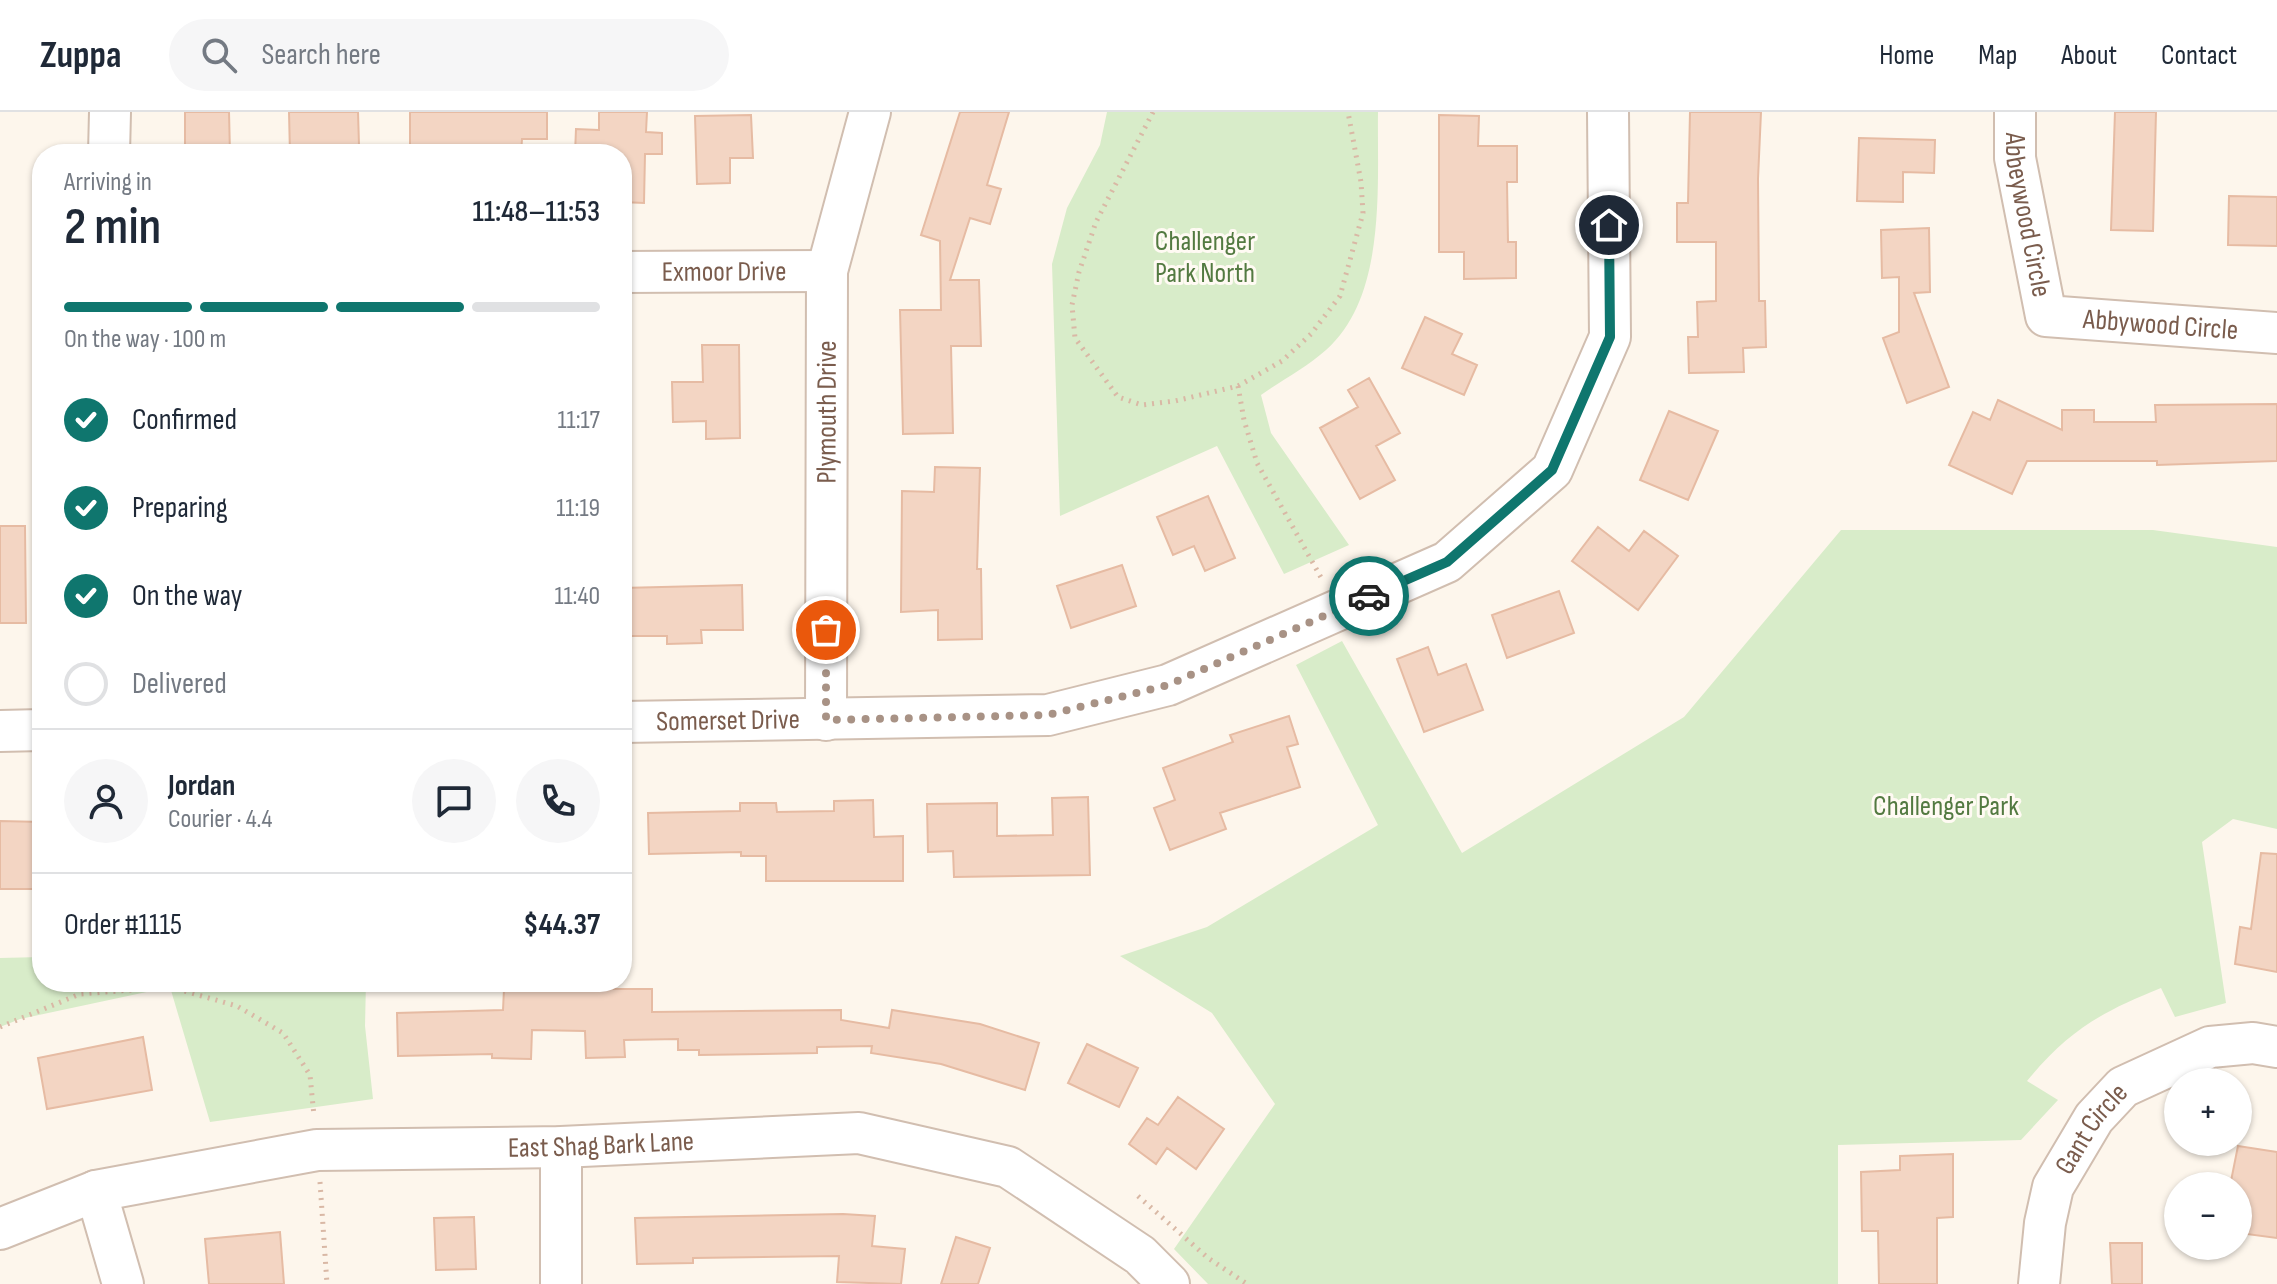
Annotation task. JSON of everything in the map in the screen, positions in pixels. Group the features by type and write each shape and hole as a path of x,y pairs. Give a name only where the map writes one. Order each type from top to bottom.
{"street":[{"path":"109,144 110,112"},
{"name":"Plymouth Drive","path":"826,720 827,271 870,112"},
{"name":"Somerset Drive","path":"632,722 1048,715 1168,685 1447,562 1552,470 1610,337 1608,112"},
{"name":"Abbeywood Circle","path":"2015,112 2015,158 2046,316"},
{"name":"Exmoor Drive","path":"632,272 827,271"},
{"name":"Abbywood Circle","path":"2046,316 2277,333"},
{"path":"0,731 32,730"},
{"name":"Gant Circle","path":"2039,1284 2045,1223 2053,1187 2094,1118 2123,1087 2210,1047 2253,1043 2277,1047"},
{"name":"East Shag Bark Lane","path":"0,1229 96,1191 317,1150 561,1147 859,1133 1008,1167 1140,1255 1169,1284"},
{"path":"561,1147 561,1284"},
{"path":"96,1191 123,1284"}],"path":[{"path":"1153,112 1096,222 1079,272 1072,305 1075,338 1118,397 1142,405 1175,401 1238,386 1282,361 1311,334 1340,296 1363,213 1361,182 1348,112"},
{"path":"1238,386 1257,463 1338,610"},
{"path":"0,1027 80,994 106,992"},
{"path":"188,992 237,1006 283,1033 310,1075 327,1284"},
{"path":"1138,1196 1208,1258 1247,1284"}],"green space":[{"name":"Challenger Park North","path":"1107,112 1378,112 1374,238 1360,300 1346,327 1326,350 1261,395 1271,433 1349,545 1284,574 1217,446 1060,516 1052,264 1067,208 1100,145"},
{"name":"Challenger Park","path":"1841,530 2153,530 2277,547 2277,829 2233,819 2202,842 2226,1003 2175,1017 2161,988 2087,1025 2057,1049 2027,1081 2058,1100 2021,1140 1838,1145 1838,1284 1208,1284 1174,1249 1275,1104 1212,1013 1120,956 1207,927 1378,825 1296,665 1342,641 1462,853 1684,717"},
{"path":"32,957 32,992 147,992 20,1019 0,1027 0,958"},
{"path":"171,992 366,992 365,1026 373,1099 210,1122"}],"building":[{"path":"185,112 229,112 230,144 185,144"},
{"path":"289,112 358,112 359,144 290,144"},
{"path":"410,112 547,112 547,139 522,139 522,144 410,144"},
{"path":"599,112 647,112 646,132 662,133 662,154 645,154 644,203 632,202 632,144 575,144 576,129 599,130"},
{"path":"960,112 1009,112 987,185 1001,189 990,224 970,218 950,280 979,280 981,346 951,346 953,433 903,434 900,310 941,310 940,241 921,235"},
{"path":"1690,112 1761,112 1759,301 1765,301 1766,347 1743,348 1744,372 1689,373 1688,337 1698,337 1697,302 1716,301 1716,242 1677,242 1677,203 1688,203"},
{"path":"2115,112 2156,112 2153,231 2111,230"},
{"path":"751,115 753,158 730,158 730,183 697,184 695,116"},
{"path":"1439,115 1479,116 1478,146 1517,146 1517,182 1507,182 1508,242 1516,242 1516,278 1464,279 1464,252 1439,252"},
{"path":"1859,138 1935,140 1934,173 1903,172 1903,202 1857,201"},
{"path":"2229,196 2277,197 2277,246 2228,245"},
{"path":"1929,228 1930,292 1914,293 1949,387 1907,403 1883,338 1899,332 1899,277 1882,278 1881,230"},
{"path":"1425,317 1462,334 1452,354 1477,365 1464,395 1402,368"},
{"path":"702,345 739,345 740,438 706,439 706,421 673,422 672,382 703,382"},
{"path":"1369,378 1400,433 1376,446 1395,480 1360,499 1320,428 1358,407 1348,390"},
{"path":"1998,400 2062,430 2062,410 2094,410 2094,422 2156,422 2155,405 2277,404 2277,461 2157,465 2157,461 2027,461 2012,494 1949,465 1973,412 1990,420"},
{"path":"1669,411 1718,431 1688,500 1640,480"},
{"path":"935,467 980,468 977,569 981,569 982,639 938,640 938,610 901,612 902,491 934,492"},
{"path":"1208,496 1235,558 1205,571 1194,546 1173,555 1157,517"},
{"path":"0,526 25,526 26,623 0,623"},
{"path":"1598,527 1629,551 1644,531 1678,556 1638,610 1572,561"},
{"path":"1122,565 1136,606 1071,628 1057,586"},
{"path":"742,585 743,630 701,630 702,643 667,644 667,636 632,636 632,588"},
{"path":"1559,591 1574,633 1507,658 1492,615"},
{"path":"1428,647 1438,675 1466,664 1483,710 1424,732 1397,659"},
{"path":"1289,716 1298,744 1287,747 1300,787 1220,813 1226,829 1170,850 1154,808 1175,800 1163,768 1233,742 1230,735"},
{"path":"1088,797 1090,875 954,877 953,851 928,852 927,804 997,803 997,836 1053,835 1052,798"},
{"path":"873,800 874,837 903,836 903,881 766,881 766,856 741,856 741,852 649,854 648,813 740,811 740,803 776,803 777,812 834,811 834,801"},
{"path":"0,821 32,822 32,889 0,889"},
{"path":"2261,853 2277,854 2277,972 2235,964 2240,927 2251,929"},
{"path":"632,989 652,989 652,1012 841,1010 841,1020 889,1028 892,1010 980,1024 1039,1043 1025,1090 941,1064 871,1053 872,1046 817,1047 817,1053 699,1055 699,1050 678,1050 678,1039 624,1040 625,1057 586,1058 585,1031 532,1030 531,1059 492,1058 492,1054 398,1056 397,1013 503,1010 504,992 632,992"},
{"path":"143,1037 152,1090 47,1109 38,1058"},
{"path":"1087,1044 1138,1068 1119,1107 1068,1083"},
{"path":"1178,1097 1224,1129 1196,1169 1167,1148 1156,1164 1129,1144 1147,1118 1158,1125"},
{"path":"2252,1148 2277,1152 2277,1238 2252,1235 2252,1172 2233,1172 2236,1156 2252,1156"},
{"path":"1953,1154 1953,1217 1937,1218 1937,1284 1879,1284 1878,1231 1862,1231 1861,1172 1900,1170 1900,1156"},
{"path":"875,1216 872,1246 905,1249 901,1284 837,1282 839,1256 693,1258 693,1263 637,1264 635,1218"},
{"path":"474,1217 476,1269 436,1270 434,1218"},
{"path":"280,1232 284,1284 209,1284 205,1239"},
{"path":"956,1237 990,1248 978,1284 941,1284"},
{"path":"2110,1243 2142,1243 2142,1284 2112,1284"}],"way so far":[{"path":"826,630 826,720 1048,715 1168,685 1369,596"}],"route":[{"path":"1369,596 1447,562 1552,470 1610,337 1609,225"}]}
